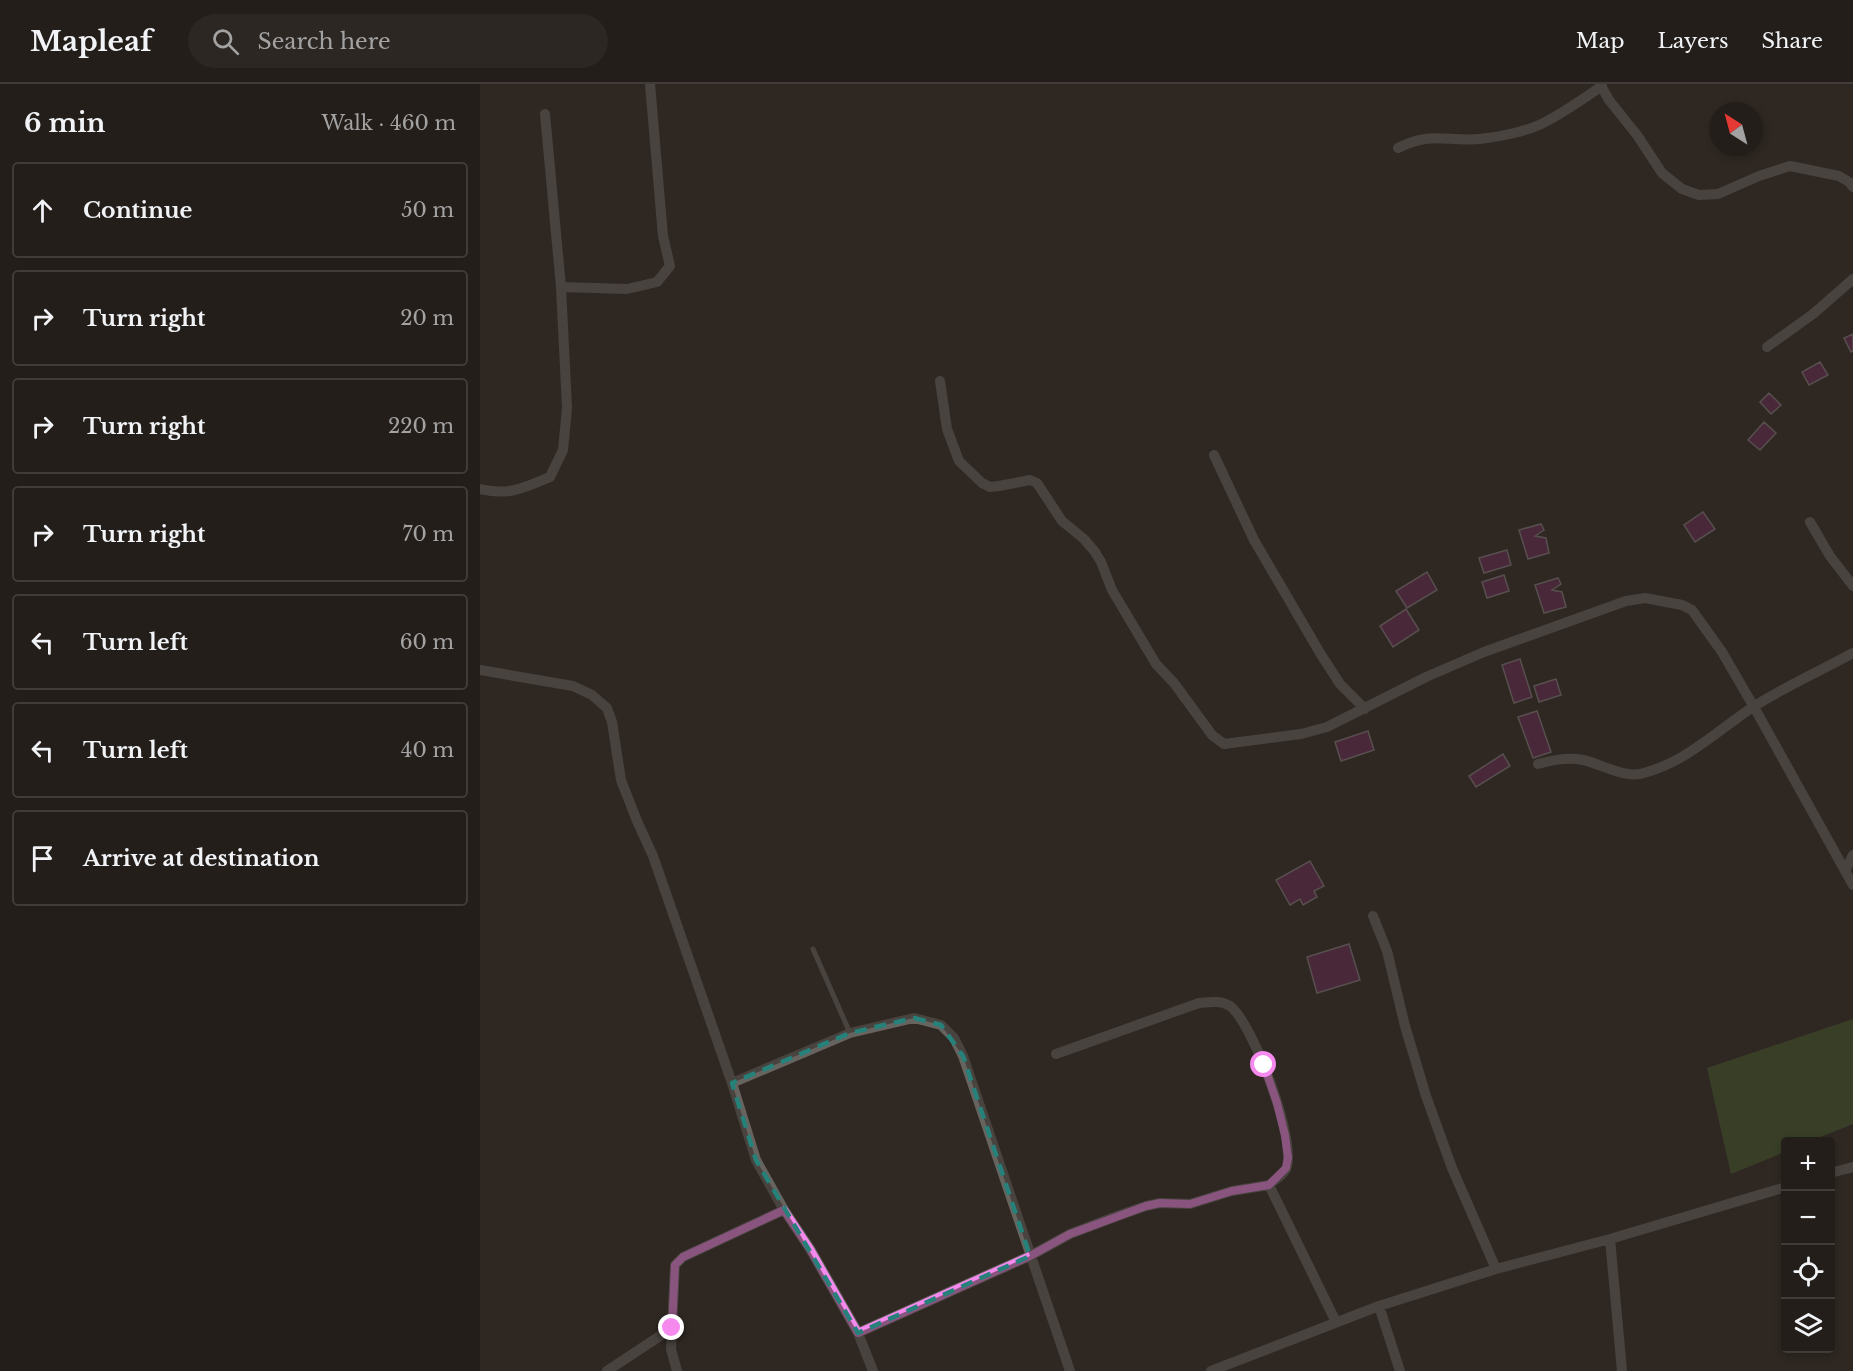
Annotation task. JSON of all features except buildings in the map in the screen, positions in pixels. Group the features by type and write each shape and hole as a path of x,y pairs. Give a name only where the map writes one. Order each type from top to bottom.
{"street":[{"path":"561,287 627,289 657,282 670,266 663,236 650,84"},
{"path":"1398,148 1413,140 1429,137 1479,139 1520,131 1545,123 1601,85 1609,100 1637,135 1662,173 1682,189 1699,195 1718,194 1759,176 1790,166 1839,176 1849,182 1853,188"},
{"path":"480,489 497,493 517,490 550,477 563,450 567,408 561,287 545,114"},
{"path":"1767,347 1813,314 1853,279"},
{"path":"940,381 947,429 959,461 982,483 990,487 1030,480 1037,483 1062,521 1084,539 1095,552 1112,590 1156,664 1174,682 1212,735 1224,744 1301,734 1328,727 1426,676 1484,652 1626,601 1645,598 1682,605 1692,610 1722,652 1853,885"},
{"path":"1214,455 1254,540 1320,653 1340,684 1365,709"},
{"path":"1810,522 1830,556 1853,586"},
{"path":"1538,764 1562,758 1582,760 1618,772 1641,774 1664,767 1686,755 1754,706 1853,653"},
{"path":"480,670 573,686 592,695 607,708 612,722 621,780 653,856 732,1083 756,1160 858,1333 873,1371"},
{"path":"1845,871 1853,855"},
{"path":"1373,916 1387,951 1426,1096 1452,1168 1496,1269"},
{"path":"858,1333 1030,1256 1070,1234 1146,1206 1160,1203 1190,1204 1232,1191 1269,1185 1286,1168 1288,1158 1285,1135 1264,1065 1241,1017 1229,1005 1215,1001 1199,1003 1056,1054"},
{"path":"732,1083 850,1033 914,1018 941,1025 954,1038 963,1056 1070,1371"},
{"path":"1835,1172 1853,1167"},
{"path":"1269,1185 1336,1322"},
{"path":"1211,1371 1379,1306 1496,1269 1610,1239 1781,1188"},
{"path":"677,1371 671,1349 675,1265 683,1257 784,1210"},
{"path":"1610,1239 1622,1371"},
{"path":"1379,1306 1400,1371"},
{"path":"607,1371 672,1328"}],"lane":[{"path":"813,949 850,1033"}],"highlighted area":[{"path":"914,1018 941,1025 963,1056 1030,1256 858,1333 756,1160 732,1083 850,1033"}],"green space":[{"path":"1853,1019 1853,1124 1820,1137 1781,1137 1781,1154 1731,1174 1707,1068"}],"route":[{"path":"672,1328 675,1265 683,1257 784,1210 810,1249 858,1333 1030,1256 1070,1234 1146,1206 1160,1203 1190,1204 1232,1191 1269,1185 1286,1168 1288,1158 1277,1103 1264,1065"}]}
